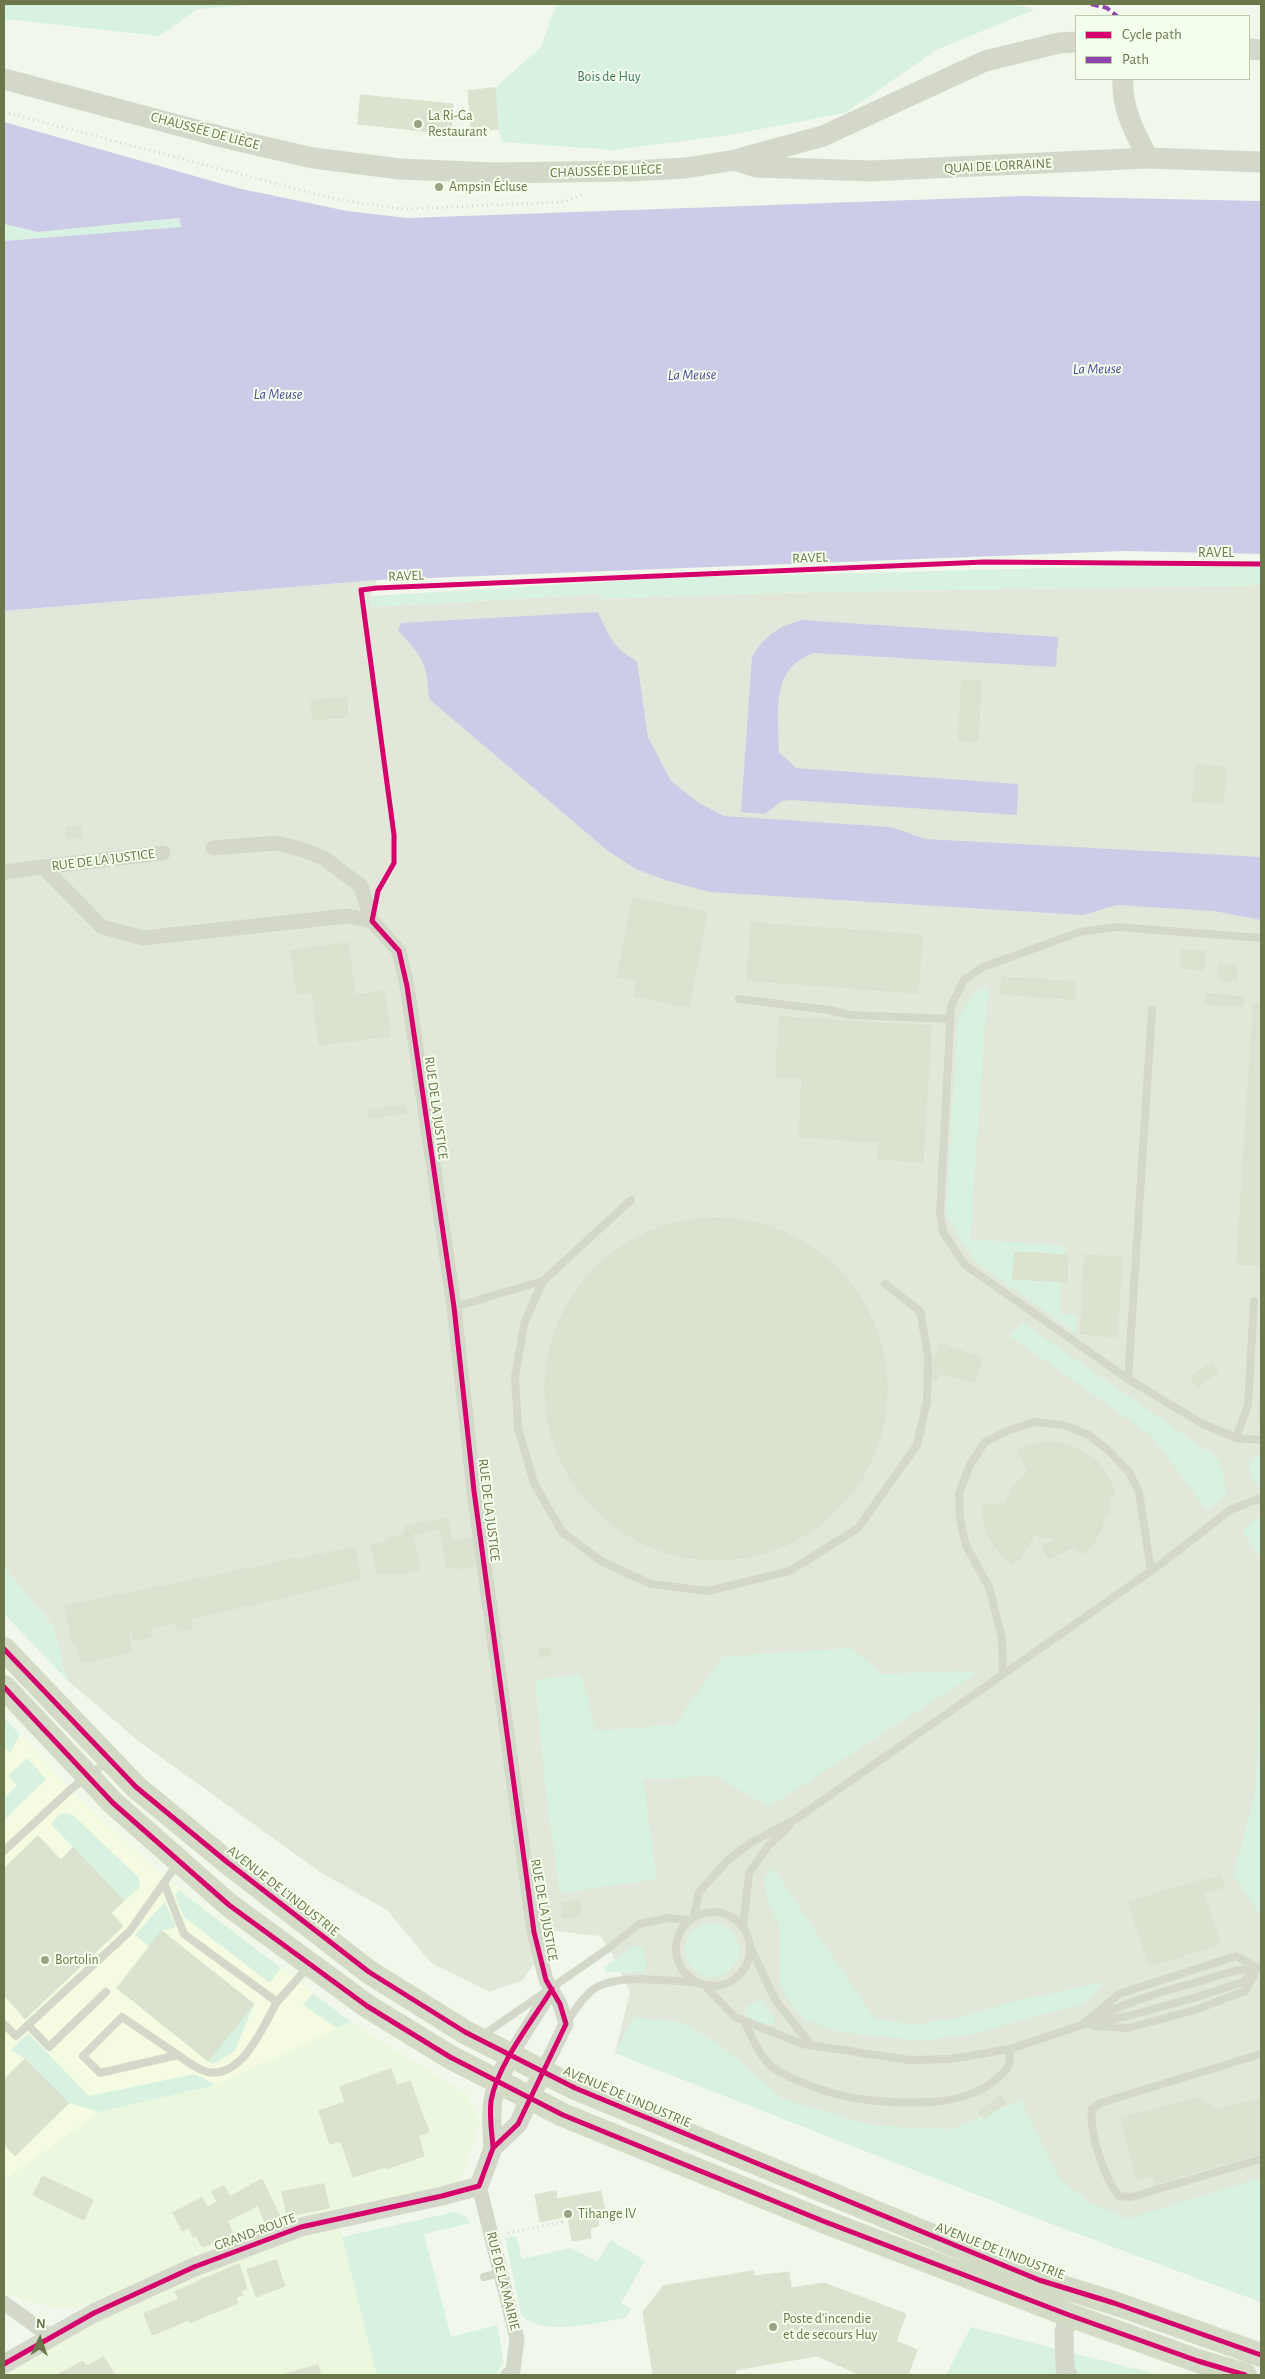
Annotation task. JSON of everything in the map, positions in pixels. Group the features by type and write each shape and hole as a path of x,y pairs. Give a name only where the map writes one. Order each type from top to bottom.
{"main road":[{"name":"CHAUSSÉE DE LIÈGE","path":"4,79 226,138 313,158 400,169 494,173 630,171 685,168 735,160 823,136 985,61 1059,43 1075,42"},
{"path":"1123,80 1122,97 1136,136 1148,158"},
{"name":"QUAI DE LORRAINE","path":"735,160 756,167 870,171 1148,158 1261,162"},
{"name":"AVENUE DE L'INDUSTRIE","path":"4,1649 136,1786 212,1850 369,1972 477,2039 542,2072 875,2214 1039,2280 1114,2303 1261,2355"},
{"path":"4,1687 113,1803 229,1905 367,2006 450,2057 497,2082 526,2107 639,2147 814,2218 1069,2315 1198,2361 1245,2375"}],"street":[{"name":"RUE DE LA JUSTICE","path":"213,848 276,843 304,850 325,859 360,886 372,921 399,951 454,1308 474,1491 534,1932 546,1980 552,1989 566,2024"},
{"name":"RUE DE LA JUSTICE","path":"4,872 163,852"},
{"name":"RUE DE LA JUSTICE","path":"43,867 102,927 143,938 348,916 372,921"},
{"path":"479,2186 493,2148 490,2110 497,2082 510,2056 552,1989"},
{"path":"493,2148 518,2124 566,2024"},
{"name":"RUE DE LA MAIRIE","path":"479,2186 518,2339 513,2370 508,2375"},
{"name":"GRAND-ROUTE","path":"4,2364 94,2313 194,2267 302,2227 479,2186"},
{"path":"1039,2280 1052,2290 1069,2315"},
{"path":"4,2303 51,2338"},
{"path":"1069,2315 1114,2303"},
{"path":"1068,2375 1065,2370 1064,2332 1069,2315"}],"lane":[{"path":"1261,938 1116,927 1080,932 983,966 964,980 951,1006 940,1214 943,1232 965,1266 1128,1379 1201,1423 1236,1438 1261,1440"},
{"path":"739,999 829,1010 850,1015 950,1019"},
{"path":"1128,1379 1152,1010"},
{"path":"631,1200 543,1281 525,1321 515,1376 518,1428 534,1483 562,1532 601,1561 651,1584 708,1591 790,1571 858,1528 917,1445 927,1401 928,1356 920,1311 885,1284"},
{"path":"454,1308 543,1281"},
{"path":"1236,1438 1248,1406 1254,1301"},
{"path":"1003,1674 1002,1639 989,1587 966,1546 960,1518 959,1493 970,1465 985,1442 1007,1431 1034,1422 1064,1425 1089,1435 1109,1451 1128,1472 1139,1492 1150,1572"},
{"path":"1259,1967 1243,1982 1128,2016 1082,2025 1010,2049 951,2059 910,2060 802,2044 735,2017 722,2006 706,1987 687,1977 675,1955 678,1933 691,1918 699,1892 727,1861 750,1843 796,1818 1150,1572 1230,1510 1261,1498"},
{"path":"4,1851 71,1789 110,1759"},
{"path":"796,1818 768,1846 749,1873 743,1926 751,1949 776,2001 812,2045"},
{"path":"4,2024 16,2036 128,1932 179,1861"},
{"path":"164,1883 184,1934 277,2002"},
{"path":"477,2039 552,1989 638,1924 669,1918 691,1918 704,1912 724,1913 743,1926"},
{"path":"706,1987 729,1984 748,1966 751,1949"},
{"path":"1082,2025 1120,1994 1181,1973 1236,1956 1259,1967"},
{"path":"178,2055 100,2073 83,2056 122,2017 206,2072 220,2073 242,2061 277,2002 310,1964"},
{"path":"1082,2025 1123,2004 1240,1969 1259,1967"},
{"path":"1082,2025 1128,2028 1195,2010 1245,1991 1259,1967"},
{"path":"566,2024 591,1991 611,1981 694,1982"},
{"path":"28,2025 49,2047 106,1992"},
{"path":"744,2021 756,2046 776,2070 820,2089 868,2100 928,2102 966,2098 985,2088 1004,2073 1009,2064 1010,2049"},
{"path":"1261,2054 1100,2103 1092,2110 1090,2121 1106,2174 1112,2187 1120,2196 1131,2197 1261,2159"},
{"path":"484,2277 500,2273"}],"path":[{"path":"491,2237 562,2222 561,2218"}],"shaded area":[{"path":"377,580 370,596 371,607 600,594 601,599 766,593 1261,585 1261,2302 1052,2224 615,2053 630,1992 609,1948 600,1936 556,1931 523,1980 490,1992 431,1963 387,1910 320,1872 137,1740 67,1680 53,1626 4,1567 4,611"},
{"path":"4,1717 71,1789 151,1866 351,2022 216,2085 99,2112 4,2180"},
{"path":"351,2022 467,2094 480,2121 460,2181 311,2224 338,2219 377,2375 4,2375 4,2357 94,2313 88,2302 71,2308 53,2307 26,2301 4,2291 4,2180 99,2112 216,2085"}],"green space":[{"path":"4,4 264,4 198,9 159,36 4,19"},
{"name":"Bois de Huy","path":"556,4 1017,4 1034,10 938,49 845,113 729,135 614,150 503,142 498,129 495,88 541,47"},
{"path":"179,218 181,228 4,241 4,224 38,232"},
{"path":"1127,566 1261,567 1261,585 766,593 601,599 600,594 371,607 370,596 666,578"},
{"path":"988,985 970,1239 1065,1246 1065,1255 1016,1252 1014,1279 1061,1282 1059,1314 1077,1315 1076,1333 978,1264 961,1241 946,1213 958,1019 974,992"},
{"path":"1023,1323 1215,1456 1224,1472 1226,1494 1207,1511 1152,1436 1010,1336"},
{"path":"1261,1454 1261,1488 1252,1479 1249,1467 1251,1458"},
{"path":"1261,1517 1261,1559 1242,1530 1255,1519"},
{"path":"4,1567 53,1626 67,1680 4,1614"},
{"path":"1261,1644 1261,1916 1233,1875 1256,1790"},
{"path":"851,1648 881,1674 978,1672 769,1807 715,1776 643,1779 657,1879 560,1893 546,1793 535,1680 581,1675 595,1731 675,1725 722,1657"},
{"path":"4,1717 20,1735 10,1753 4,1747"},
{"path":"27,1758 46,1779 4,1820 4,1799 17,1785 8,1776"},
{"path":"60,1814 73,1815 139,1878 140,1887 124,1901 51,1824"},
{"path":"773,1868 875,2019 915,2025 956,2018 1017,2001 1104,1982 1085,2003 971,2034 920,2041 835,2031 804,2019 792,2006 780,1984 779,1925 768,1902 764,1879"},
{"path":"179,1890 281,1968 270,1983 184,1917 175,1895"},
{"path":"165,1902 176,1927 162,1931 150,1947 135,1935"},
{"path":"707,1923 717,1923 727,1927 735,1935 739,1950 735,1965 727,1973 717,1977 707,1977 697,1973 689,1965 685,1955 685,1945 689,1935 697,1927"},
{"path":"636,1945 644,1952 645,1970 639,1972 606,1972 604,1967"},
{"path":"313,1993 351,2022 337,2028 303,2005"},
{"path":"761,1998 775,2019 772,2025 757,2022 743,2014 747,2007"},
{"path":"254,2004 235,2051 213,2064 208,2061"},
{"path":"634,2017 683,2023 718,2043 783,2099 874,2126 953,2129 1021,2100 1060,2179 1089,2202 1127,2219 1261,2178 1261,2302 1052,2224 615,2053"},
{"path":"28,2033 89,2096 195,2074 216,2085 99,2112 69,2103 26,2059 11,2050"},
{"path":"455,2212 464,2215 471,2223 424,2234 451,2337 497,2325 504,2363 495,2375 377,2375 342,2237"},
{"path":"516,2236 522,2259 570,2248 597,2261 611,2240 645,2261 621,2303 631,2309 626,2318 571,2327 556,2327 543,2326 531,2322 521,2315 505,2238"},
{"path":"971,2327 1160,2375 946,2375"}],"water":[{"name":"La Meuse","path":"4,122 237,188 347,211 407,218 1024,196 1261,201 1261,554 1124,551 377,580 4,611 4,241 181,227 179,218 38,232 4,224"},
{"path":"598,612 613,641 622,651 637,661 648,737 671,781 699,803 724,816 891,827 925,839 1261,857 1261,920 1214,911 1117,905 1083,915 710,892 665,880 636,869 608,851 429,699 427,676 422,661 398,630 401,623"},
{"path":"803,620 1058,637 1056,667 813,653 799,661 789,670 780,694 778,708 779,752 796,768 1018,784 1017,815 791,800 782,801 765,814 741,812 752,657 773,632"}],"building":[{"path":"495,88 498,129 471,131 468,91"},
{"path":"361,95 453,104 451,134 358,124"},
{"path":"962,680 981,681 978,741 959,740"},
{"path":"347,698 348,717 313,720 311,701"},
{"path":"1196,765 1226,767 1223,803 1193,802"},
{"path":"81,827 82,837 67,838 66,828"},
{"path":"633,898 707,912 689,1007 634,996 637,981 618,977"},
{"path":"752,923 922,935 918,993 747,980"},
{"path":"348,943 355,995 384,991 390,1036 319,1045 312,992 297,994 291,951"},
{"path":"1182,950 1205,951 1204,970 1181,968"},
{"path":"1219,965 1237,966 1236,981 1218,980"},
{"path":"1002,977 1075,982 1075,999 1001,994"},
{"path":"1207,994 1244,997 1243,1006 1206,1004"},
{"path":"1254,1003 1261,1004 1261,1265 1237,1264"},
{"path":"780,1017 931,1026 923,1162 878,1159 879,1142 799,1137 802,1078 776,1077"},
{"path":"405,1106 406,1113 369,1118 369,1110"},
{"path":"699,1218 733,1218 766,1225 797,1238 825,1256 849,1280 867,1308 880,1339 887,1372 887,1406 884,1422 874,1455 859,1484 849,1498 825,1522 797,1540 766,1553 733,1560 699,1560 666,1553 635,1540 607,1522 583,1498 565,1470 552,1439 545,1406 545,1372 552,1339 565,1308 583,1280 607,1256 635,1238 666,1225"},
{"path":"1015,1252 1068,1255 1067,1282 1013,1279"},
{"path":"1085,1255 1122,1257 1117,1337 1081,1334"},
{"path":"940,1343 982,1358 974,1383 940,1373 937,1380 929,1378"},
{"path":"1212,1363 1218,1372 1197,1387 1191,1377"},
{"path":"1261,1383 1261,1424 1258,1424"},
{"path":"1047,1442 1069,1445 1095,1459 1107,1475 1116,1496 1109,1498 1110,1515 1105,1514 1101,1530 1092,1546 1083,1555 1065,1533 1055,1538 1045,1538 1033,1534 1032,1541 1029,1541 1028,1547 1025,1547 1024,1554 1021,1553 1020,1560 1017,1559 1013,1565 1001,1555 991,1541 984,1524 983,1505 990,1505 992,1503 998,1506 1000,1503 1005,1506 1012,1488 1028,1472 1017,1450 1025,1446"},
{"path":"447,1518 452,1542 448,1544 452,1567 447,1568 440,1529 405,1535 404,1527"},
{"path":"412,1533 420,1569 394,1575 393,1572 378,1574 371,1545 387,1542 386,1539"},
{"path":"1065,1533 1076,1546 1048,1559 1042,1546"},
{"path":"472,1538 478,1565 458,1569 452,1542"},
{"path":"452,1542 457,1567 452,1567 448,1544"},
{"path":"354,1547 361,1579 191,1619 192,1628 178,1631 176,1623 128,1633 132,1652 81,1663 77,1644 73,1645 65,1606 286,1561 287,1558 296,1560"},
{"path":"150,1630 151,1637 134,1640 133,1633"},
{"path":"550,1648 551,1655 540,1657 539,1650"},
{"name":"Bortolin","path":"38,1836 61,1860 73,1847 124,1901 111,1913 123,1926 25,2019 4,1995 4,1869"},
{"path":"1221,1877 1224,1887 1204,1893 1200,1881"},
{"path":"1200,1881 1220,1944 1149,1966 1129,1902"},
{"path":"579,1901 581,1915 563,1918 561,1903"},
{"path":"162,1931 254,2004 208,2061 117,1988"},
{"path":"25,2059 69,2103 15,2156 4,2144 4,2080"},
{"path":"391,2069 397,2085 410,2081 429,2132 378,2150 374,2139 344,2150 340,2141 330,2144 319,2111 345,2102 340,2087"},
{"path":"1001,2096 1006,2103 984,2119 979,2112"},
{"path":"1197,2098 1219,2110 1261,2098 1261,2153 1157,2183 1154,2175 1137,2180 1121,2119"},
{"path":"419,2136 424,2156 386,2169 378,2150"},
{"path":"374,2139 385,2167 353,2177 344,2150"},
{"path":"43,2176 93,2200 84,2220 33,2195"},
{"path":"262,2179 280,2217 265,2223 258,2205 250,2210 241,2191"},
{"path":"324,2184 329,2208 287,2216 282,2192"},
{"path":"224,2186 239,2215 228,2221 212,2192"},
{"path":"241,2191 250,2210 239,2215 230,2197"},
{"name":"Tihange IV","path":"556,2191 557,2199 601,2191 605,2211 596,2213 599,2226 590,2228 591,2238 572,2241 568,2216 540,2222 535,2195"},
{"path":"202,2198 208,2207 217,2202 234,2235 202,2247 196,2236 193,2237 189,2228 182,2231 173,2213"},
{"path":"276,2260 285,2286 256,2297 247,2270"},
{"path":"239,2264 247,2289 241,2291 243,2295 236,2297 225,2270"},
{"path":"225,2270 238,2303 226,2308 212,2276"},
{"name":"Poste d'incendie et de secours Huy","path":"754,2271 755,2276 789,2272 791,2288 824,2283 906,2314 896,2341 917,2350 908,2375 861,2375 817,2356 735,2370 736,2375 653,2375 643,2312 663,2286"},
{"path":"212,2276 226,2308 213,2313 201,2280"},
{"path":"201,2280 213,2313 201,2318 189,2286"},
{"path":"189,2286 201,2318 190,2323 175,2292"},
{"path":"178,2300 188,2320 175,2326 165,2305"},
{"path":"165,2305 175,2326 152,2335 144,2314"},
{"path":"104,2357 115,2375 57,2375 83,2361 86,2366"},
{"path":"318,2365 321,2375 282,2375"}],"marked path":[{"path":"1091,4 1107,8 1116,15"}],"cycle path":[{"name":"RAVEL","path":"4,2364 94,2313 194,2267 301,2227 479,2186 493,2148 518,2124 566,2024 560,2004 546,1980 534,1932 474,1491 454,1307 407,986 399,951 372,921 378,891 394,863 394,835 361,590 984,562 1261,564"},
{"path":"4,1649 136,1787 227,1862 369,1972 465,2032 575,2088 1039,2280 1114,2303 1261,2355"},
{"path":"4,1687 113,1803 229,1905 367,2006 450,2057 563,2115 823,2221 1069,2315 1198,2361 1245,2375"},
{"path":"493,2148 490,2107 500,2073 552,1989"}],"place":[{"name":"La Ri-Ga Restaurant","path":"418,124"},
{"name":"Ampsin Écluse","path":"439,187"},
{"name":"Bortolin","path":"45,1960"},
{"name":"Tihange IV","path":"568,2214"},
{"name":"Poste d'incendie et de secours Huy","path":"773,2327"}]}
